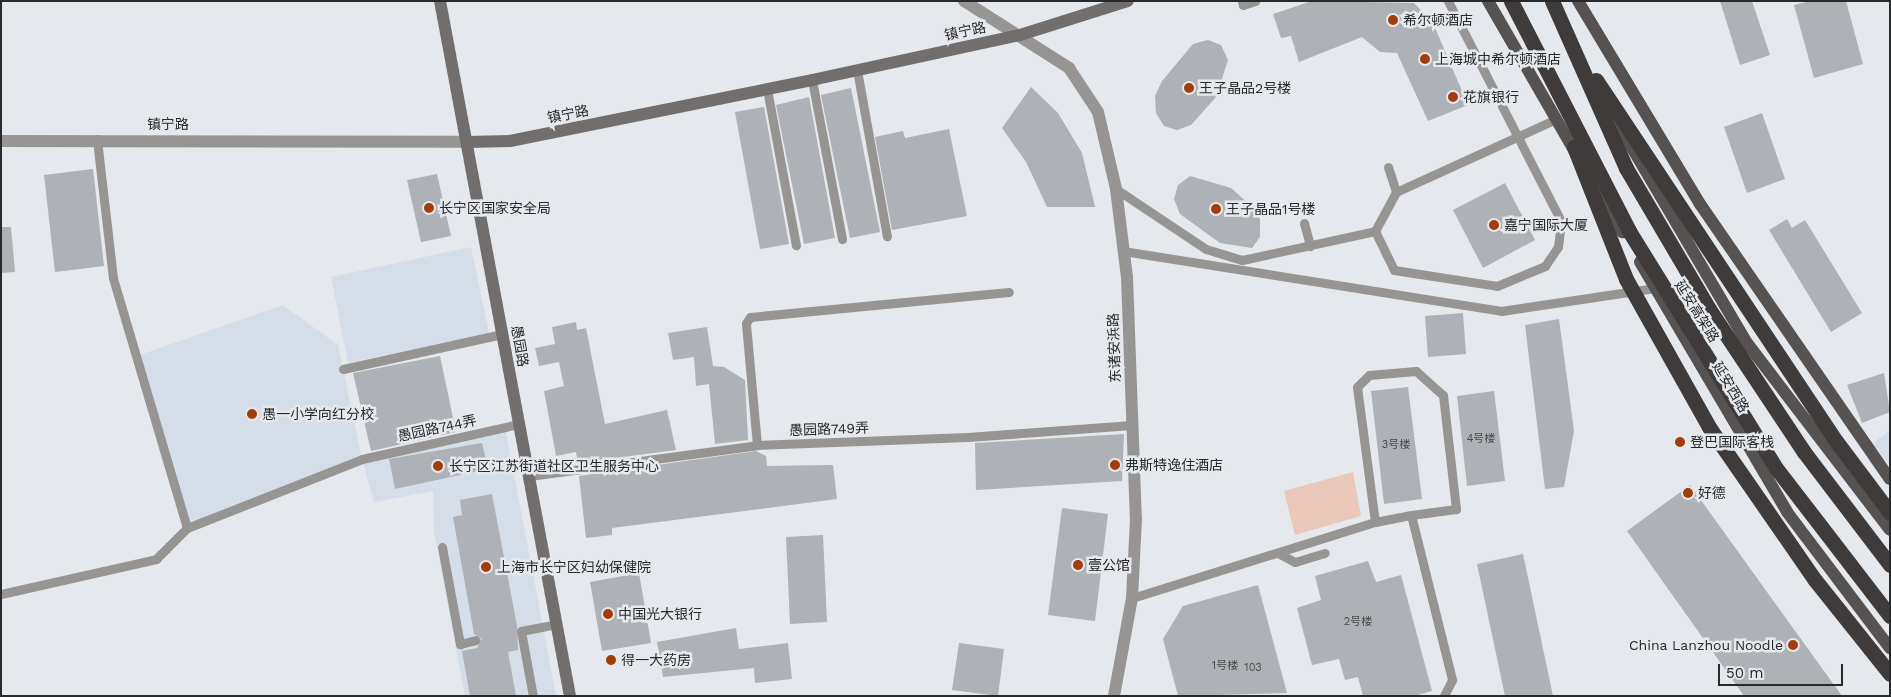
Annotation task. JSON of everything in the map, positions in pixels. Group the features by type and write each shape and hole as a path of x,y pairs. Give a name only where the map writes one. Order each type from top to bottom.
{"highway":[{"name":"延安高架路","path":"1511,1 1548,80 1629,231 1776,468 1890,616"},
{"name":"延安高架路","path":"1552,1 1580,57 1626,168 1709,309 1804,452 1890,565"},
{"path":"1580,57 1836,440 1890,513"},
{"path":"1548,80 1626,279 1709,427 1815,580 1890,674"}],"main road":[{"name":"愚园路","path":"440,1 468,142 570,696"},
{"name":"镇宁路","path":"468,142 510,141 812,80 1020,35 1128,1"},
{"name":"延安西路","path":"1488,1 1556,120 1788,512 1890,648"},
{"path":"1556,1 1613,120 1697,260 1774,378 1890,530"},
{"path":"1578,1 1727,243 1890,479"},
{"path":"1697,260 1727,243"},
{"path":"1774,378 1804,356"}],"street":[{"name":"东诸安浜路","path":"964,1 1069,68 1098,112 1116,189 1124,251 1136,519 1132,598 1114,696"},
{"name":"镇宁路","path":"1,141 97,139 468,142"}],"lane":[{"path":"1242,1 1243,5 1256,1"},
{"path":"1375,232 1394,270 1497,286 1545,266 1558,247 1561,221 1515,138 1448,1"},
{"path":"857,70 887,236"},
{"path":"812,80 842,240"},
{"path":"767,89 796,245"},
{"path":"1375,232 1396,192 1556,120"},
{"path":"1,594 156,559 187,528 113,278 97,139"},
{"path":"1388,167 1396,192"},
{"path":"1116,189 1206,248 1242,260 1375,232"},
{"path":"1304,223 1310,246"},
{"path":"1124,251 1501,311 1655,288"},
{"path":"757,445 746,323 750,317 1008,292"},
{"path":"343,369 502,334"},
{"path":"1132,598 1375,522 1456,509 1443,395 1416,371 1368,375 1357,387 1375,522"},
{"name":"愚园路744弄","path":"187,528 362,459 519,424"},
{"name":"愚园路749弄","path":"529,476 757,445 968,438 1132,425"},
{"path":"1411,516 1452,680 1444,696"},
{"path":"442,547 460,644 476,640"},
{"path":"1278,553 1295,562 1325,553"},
{"path":"533,696 520,631 556,624"}],"shaded area":[{"path":"471,247 489,333 348,363 331,277"},
{"name":"愚一小学向红分校","path":"283,305 338,345 362,459 187,528 134,357"},
{"name":"上海市长宁区妇幼保健院","path":"505,427 556,696 465,696 434,532 433,491 374,502 362,459"},
{"path":"1890,430 1890,466 1873,443"},
{"path":"1353,472 1361,516 1295,535 1284,491"}],"building":[{"name":"上海城中希尔顿酒店","path":"1312,1 1414,3 1433,23 1468,105 1428,121 1397,53 1380,52 1362,37 1299,62 1291,36 1281,38 1273,14"},
{"path":"1720,1 1752,1 1770,55 1740,65"},
{"path":"1810,1 1846,1 1863,64 1814,78 1794,5"},
{"name":"王子晶品2号楼","path":"1208,40 1221,45 1228,60 1216,97 1191,125 1177,130 1164,126 1156,113 1155,96 1162,81 1193,44"},
{"path":"1031,87 1058,113 1082,153 1095,207 1047,207 1026,162 1002,128"},
{"path":"851,88 880,232 850,238 821,95"},
{"path":"809,97 835,238 804,244 776,105"},
{"path":"764,107 789,244 760,249 735,112"},
{"path":"1762,113 1785,179 1747,193 1724,127"},
{"path":"949,129 967,216 892,230 875,137 903,131 905,138"},
{"path":"93,169 104,266 55,272 44,175"},
{"name":"长宁区国家安全局","path":"437,174 451,236 421,242 407,180"},
{"name":"王子晶品1号楼","path":"1190,176 1231,188 1250,205 1260,219 1260,237 1252,248 1220,243 1180,214 1174,199 1178,185"},
{"name":"嘉宁国际大厦","path":"1505,183 1535,240 1483,268 1453,210"},
{"path":"1787,219 1792,228 1805,220 1862,313 1831,332 1769,230"},
{"path":"1,227 11,227 15,272 1,273"},
{"path":"1463,313 1466,354 1428,357 1425,316"},
{"path":"1559,319 1574,431 1564,487 1545,489 1525,325"},
{"path":"576,322 577,330 586,328 605,424 667,410 676,450 578,463 576,452 556,456 544,391 564,386 559,362 539,366 535,348 555,344 552,327"},
{"path":"707,327 713,366 724,367 745,380 748,440 715,444 709,384 696,386 694,357 673,360 668,333"},
{"path":"440,356 456,432 371,451 353,373"},
{"path":"1884,373 1890,412 1862,423 1847,385"},
{"path":"1408,387 1422,499 1384,504 1371,391"},
{"path":"1494,391 1505,481 1467,486 1457,396"},
{"path":"1124,434 1122,481 976,490 975,443"},
{"path":"482,443 488,469 395,489 389,459"},
{"path":"756,451 766,456 767,466 833,465 837,499 612,528 612,535 586,538 579,476"},
{"path":"1690,485 1842,696 1744,696 1627,531"},
{"path":"492,494 517,626 518,650 508,652 516,696 470,696 462,651 477,648 482,639 474,634 453,517 462,515 460,500"},
{"name":"壹公馆","path":"1062,508 1108,514 1095,621 1048,615"},
{"path":"823,535 827,622 790,624 786,537"},
{"path":"1523,554 1553,696 1505,696 1477,564"},
{"path":"1368,561 1376,582 1401,575 1432,691 1414,696 1363,696 1358,677 1345,680 1339,659 1312,665 1297,608 1321,600 1315,576"},
{"path":"639,573 651,643 602,651 590,582"},
{"path":"1258,585 1287,693 1178,696 1163,639 1183,606"},
{"path":"736,628 739,649 788,643 792,679 755,683 754,668 663,677 657,642"},
{"path":"959,643 1004,649 998,696 952,690"}],"place":[{"name":"希尔顿酒店","path":"1393,20"},
{"name":"上海城中希尔顿酒店","path":"1425,59"},
{"name":"王子晶品2号楼","path":"1189,88"},
{"name":"花旗银行","path":"1453,97"},
{"name":"长宁区国家安全局","path":"429,208"},
{"name":"王子晶品1号楼","path":"1216,209"},
{"name":"嘉宁国际大厦","path":"1494,225"},
{"name":"愚一小学向红分校","path":"252,414"},
{"name":"登巴国际客栈","path":"1680,442"},
{"name":"弗斯特逸住酒店","path":"1115,465"},
{"name":"长宁区江苏街道社区卫生服务中心","path":"438,466"},
{"name":"好德","path":"1688,493"},
{"name":"壹公馆","path":"1078,565"},
{"name":"上海市长宁区妇幼保健院","path":"486,567"},
{"name":"中国光大银行","path":"608,614"},
{"name":"China Lanzhou Noodle","path":"1793,645"},
{"name":"得一大药房","path":"611,660"}]}
